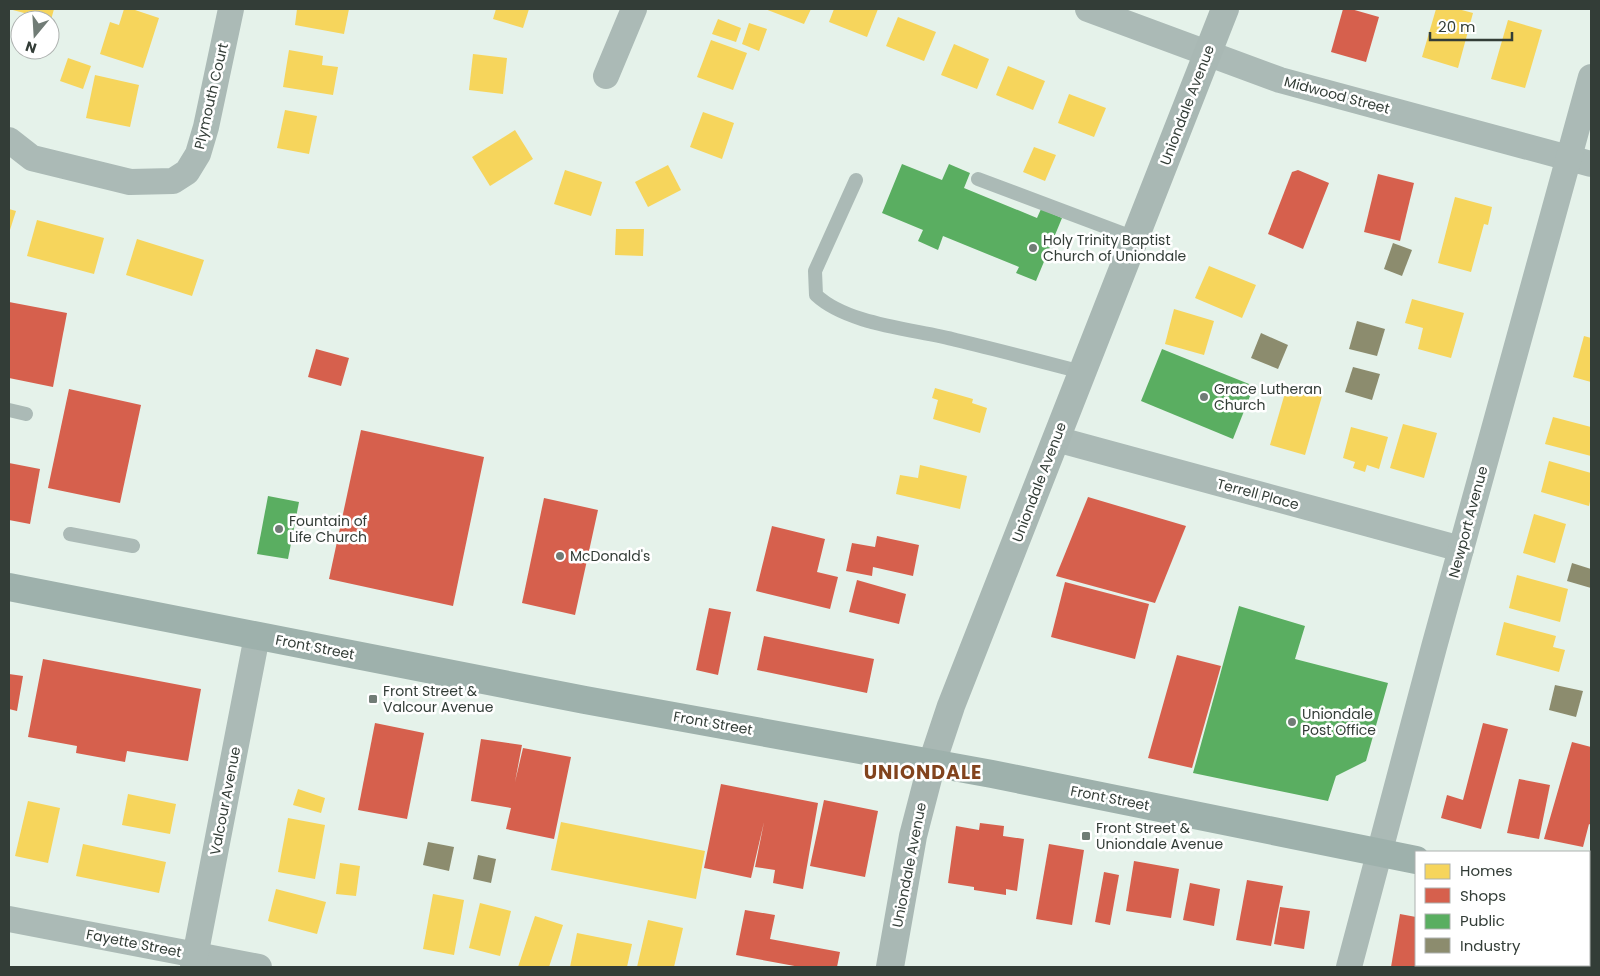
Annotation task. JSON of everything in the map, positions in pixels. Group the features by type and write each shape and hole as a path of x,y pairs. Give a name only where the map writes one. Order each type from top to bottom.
{"main road":[{"name":"Uniondale Avenue","path":"890,967 913,836 932,763 951,706 1225,9"},
{"name":"Front Street","path":"9,587 575,698 932,763 1415,860"}],"street":[{"name":"Plymouth Court","path":"9,140 32,158 130,182 172,181 187,172 198,154 206,127 231,9"},
{"path":"606,76 634,9"},
{"name":"Midwood Street","path":"1088,9 1280,80 1580,161"},
{"name":"Newport Avenue","path":"1349,967 1461,549 1580,161 1591,77"},
{"name":"Terrell Place","path":"1056,439 1461,549"},
{"name":"Valcour Avenue","path":"194,961 257,636"},
{"name":"Fayette Street","path":"9,918 194,961 259,967"}],"lane":[{"path":"978,179 1135,238"},
{"path":"856,180 815,271 816,295 823,302 862,320 954,339 1082,372"},
{"path":"9,410 26,414"},
{"path":"70,534 133,546"}],"building: Homes":[{"path":"9,9 54,9 54,10"},
{"path":"124,9 132,9 159,18 143,68 100,54 110,22 119,25"},
{"path":"297,9 349,9 344,34 295,25"},
{"path":"496,9 529,9 523,28 493,19"},
{"path":"765,9 811,9 804,24"},
{"path":"834,9 878,9 867,37 829,22"},
{"path":"1436,9 1458,9 1473,13 1458,68 1422,57"},
{"path":"898,17 936,32 924,61 886,46"},
{"path":"718,19 741,28 736,42 712,34"},
{"path":"1508,20 1542,30 1525,88 1491,79"},
{"path":"749,23 767,29 759,51 742,44"},
{"path":"711,40 747,53 733,90 697,77"},
{"path":"954,44 989,59 977,89 941,75"},
{"path":"289,50 323,56 322,65 338,67 333,95 283,87"},
{"path":"473,54 507,58 503,94 469,90"},
{"path":"68,58 91,66 83,89 60,81"},
{"path":"1008,66 1045,81 1033,110 996,95"},
{"path":"95,75 139,85 130,127 86,118"},
{"path":"1069,94 1106,108 1094,137 1058,123"},
{"path":"285,110 317,116 309,154 277,148"},
{"path":"703,112 734,123 722,159 690,147"},
{"path":"515,130 533,159 490,186 472,157"},
{"path":"1034,147 1056,155 1045,181 1023,172"},
{"path":"668,165 681,190 648,207 635,182"},
{"path":"565,170 602,182 591,216 554,204"},
{"path":"1455,197 1492,207 1488,225 1484,224 1471,272 1438,263"},
{"path":"9,209 16,211 9,233"},
{"path":"37,220 104,238 94,274 27,256"},
{"path":"616,229 644,229 643,256 615,255"},
{"path":"137,239 204,260 192,296 126,275"},
{"path":"1209,266 1256,285 1242,318 1195,298"},
{"path":"1412,299 1464,313 1451,358 1418,349 1423,328 1405,323"},
{"path":"1174,309 1214,321 1204,355 1165,344"},
{"path":"1584,336 1591,338 1591,382 1573,377"},
{"path":"1287,386 1322,396 1305,455 1270,445"},
{"path":"935,388 973,399 972,403 987,408 980,433 933,419 938,400 932,398"},
{"path":"1553,417 1591,427 1591,456 1545,444"},
{"path":"1403,424 1437,433 1424,478 1390,468"},
{"path":"1351,427 1388,437 1379,469 1367,465 1365,472 1353,468 1355,462 1343,458"},
{"path":"1549,461 1591,473 1589,506 1541,492"},
{"path":"920,465 967,476 960,509 896,494 900,475 918,478"},
{"path":"1534,514 1566,524 1555,563 1523,553"},
{"path":"1517,575 1568,589 1560,622 1509,608"},
{"path":"1504,622 1556,636 1553,647 1565,650 1559,672 1496,655"},
{"path":"298,789 325,798 321,813 293,805"},
{"path":"128,794 176,804 170,834 122,825"},
{"path":"28,801 60,808 48,863 15,856"},
{"path":"288,818 325,825 315,879 278,872"},
{"path":"561,822 705,851 696,899 551,870"},
{"path":"83,844 166,862 159,893 76,876"},
{"path":"340,863 360,866 356,896 336,894"},
{"path":"276,889 326,902 317,934 268,921"},
{"path":"433,894 464,900 454,955 423,949"},
{"path":"480,903 511,911 500,956 469,948"},
{"path":"535,916 563,925 549,967 518,967"},
{"path":"648,920 683,928 674,967 637,967"},
{"path":"577,933 632,944 627,967 570,967"},
{"path":"1530,966 1568,966 1568,967"}],"building: Shops":[{"path":"1343,9 1351,9 1379,17 1366,62 1331,52"},
{"path":"1298,170 1329,183 1303,249 1268,234 1292,172"},
{"path":"1378,174 1414,183 1400,241 1364,232"},
{"path":"9,302 67,313 53,387 9,378"},
{"path":"316,349 349,358 341,386 308,377"},
{"path":"69,389 141,405 120,503 48,488"},
{"path":"361,430 484,457 453,606 329,579"},
{"path":"9,463 40,469 30,524 9,520"},
{"path":"1088,497 1186,526 1155,603 1056,576"},
{"name":"McDonald's","path":"544,498 598,510 575,615 522,603"},
{"path":"772,526 825,539 817,572 838,577 830,609 756,591"},
{"path":"877,536 919,545 913,576 873,567 872,576 846,571 852,543 875,547"},
{"path":"857,580 906,594 899,624 849,612"},
{"path":"1065,582 1149,604 1135,659 1051,637"},
{"path":"709,608 731,612 718,675 696,670"},
{"path":"764,636 874,659 867,693 757,670"},
{"path":"1177,655 1221,666 1192,768 1148,758"},
{"path":"43,659 201,689 188,761 127,751 125,762 76,753 77,746 28,737"},
{"path":"9,674 23,676 17,711 9,709"},
{"path":"375,723 424,733 407,819 358,810"},
{"path":"1483,723 1508,729 1481,829 1441,818 1447,795 1463,800"},
{"path":"481,739 522,745 515,782 523,748 571,757 554,839 506,829 511,808 471,801"},
{"path":"1572,742 1591,747 1591,825 1589,824 1583,847 1544,839"},
{"path":"1519,779 1550,785 1539,839 1507,833"},
{"path":"721,784 818,803 803,889 773,883 775,870 755,867 764,822 751,878 704,868"},
{"path":"824,800 878,811 865,877 810,866"},
{"path":"980,823 1004,826 1003,836 1024,839 1017,891 1006,889 1006,895 974,890 974,887 948,883 956,826 979,830"},
{"path":"1049,844 1084,850 1072,925 1036,919"},
{"path":"1134,861 1179,869 1171,918 1126,911"},
{"path":"1104,872 1119,875 1110,925 1095,922"},
{"path":"1247,880 1283,886 1271,946 1236,940"},
{"path":"1190,883 1220,889 1214,926 1183,920"},
{"path":"1280,907 1310,911 1304,949 1274,944"},
{"path":"745,910 775,915 770,939 840,952 837,967 800,967 736,955"},
{"path":"1400,914 1415,917 1415,966 1426,967 1391,967"}],"building: Public":[{"path":"902,164 942,180 949,164 970,173 964,188 1037,218 1041,209 1062,218 1036,281 1016,273 1019,267 943,236 938,250 918,241 923,230 882,213"},
{"path":"1162,349 1254,386 1233,439 1141,401"},
{"path":"268,496 299,502 288,559 257,554"},
{"name":"Uniondale Post Office","path":"1239,606 1305,626 1295,659 1388,683 1366,761 1336,776 1328,801 1193,773"}],"building: Industry":[{"path":"1393,243 1412,250 1402,276 1384,269"},
{"path":"1357,321 1385,329 1377,356 1349,349"},
{"path":"1261,333 1288,345 1278,369 1251,358"},
{"path":"1353,367 1380,374 1372,400 1345,392"},
{"path":"1572,563 1591,569 1591,588 1567,581"},
{"path":"1555,685 1583,691 1576,717 1549,710"},
{"path":"428,842 454,847 449,871 423,865"},
{"path":"478,855 496,859 491,883 473,879"}],"place":[{"name":"Holy Trinity Baptist Church of Uniondale","path":"1033,248"},
{"name":"Grace Lutheran Church","path":"1204,397"},
{"name":"Fountain of Life Church","path":"279,529"},
{"name":"McDonald's","path":"560,556"},
{"name":"Front Street & Valcour Avenue","path":"373,699"},
{"name":"Uniondale Post Office","path":"1292,722"},
{"name":"Front Street & Uniondale Avenue","path":"1086,836"}],"district":[{"name":"UNIONDALE","path":"923,772"}]}
